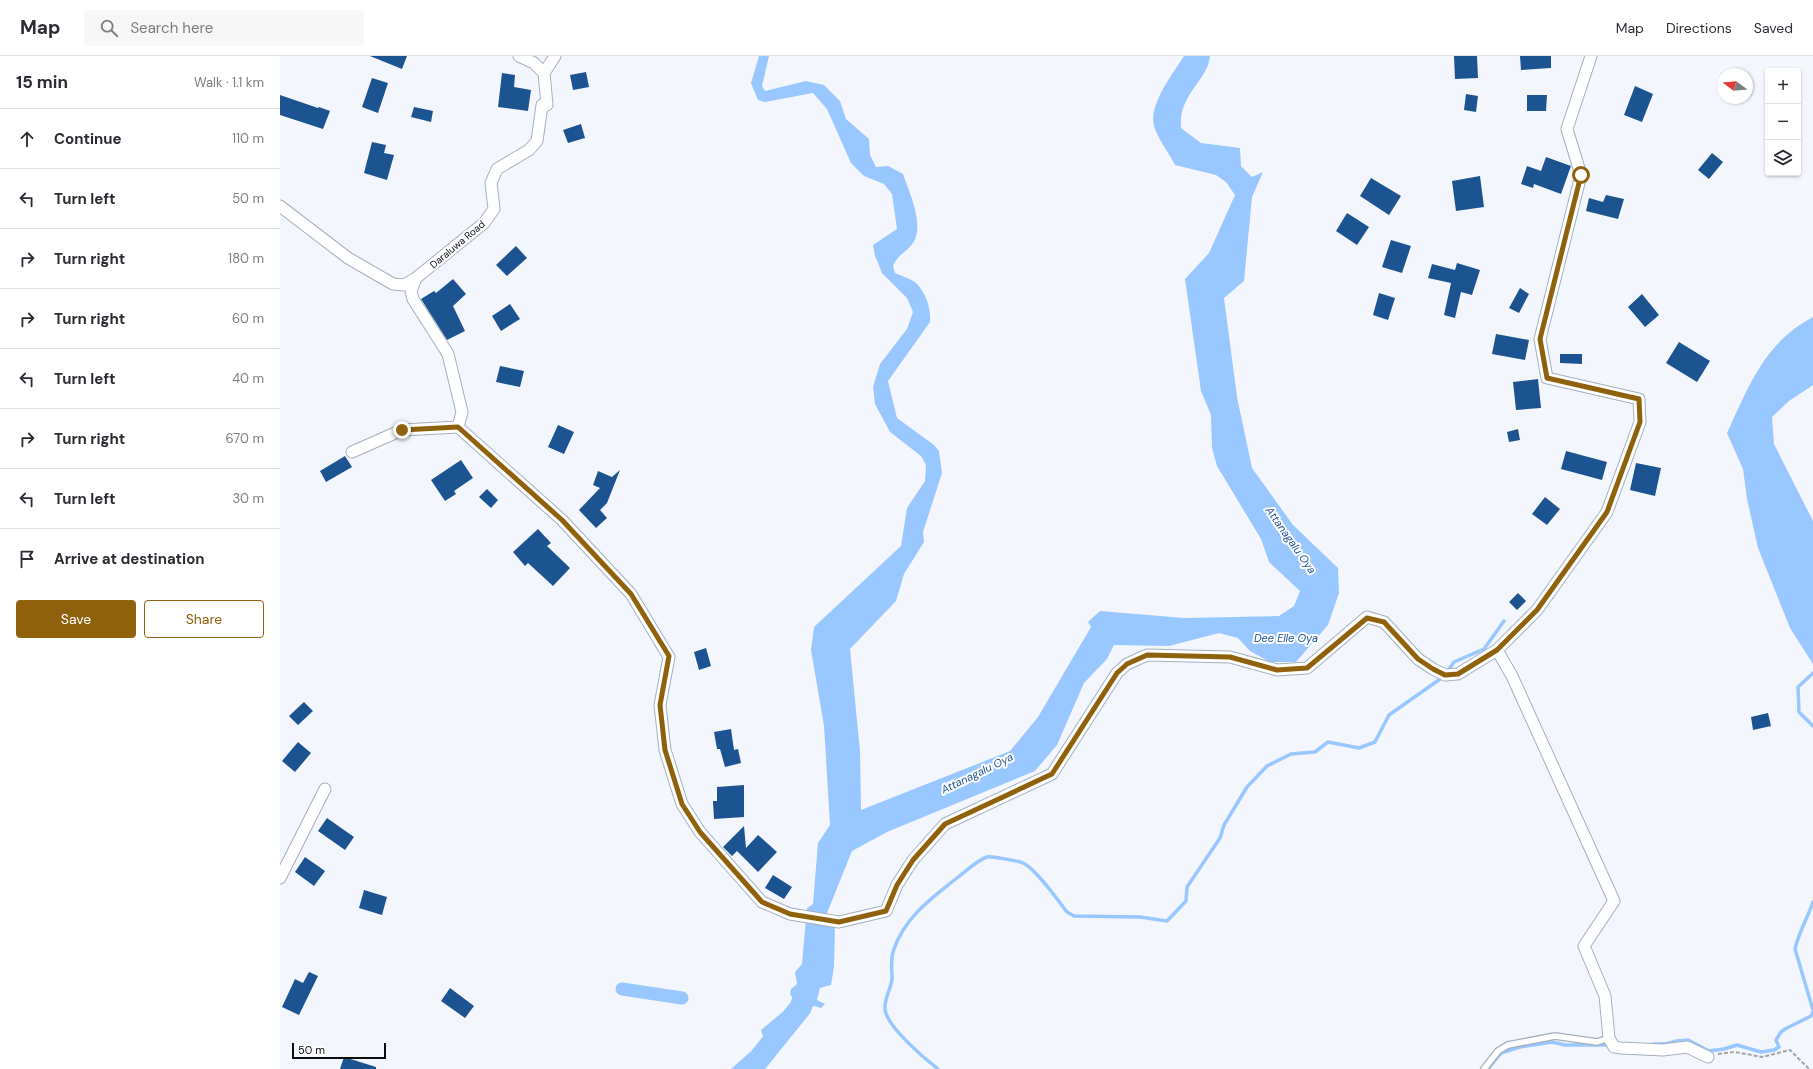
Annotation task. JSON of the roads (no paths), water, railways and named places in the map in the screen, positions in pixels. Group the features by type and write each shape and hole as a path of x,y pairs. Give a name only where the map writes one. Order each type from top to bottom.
{"street":[{"path":"519,56 534,63 544,73 555,56"},
{"path":"352,452 402,430 458,427 562,520 631,594 669,656 660,705 665,750 682,804 700,832 762,902 790,914 839,922 886,911 897,885 913,860 945,824 1052,774 1117,673 1127,664 1147,655 1230,657 1277,670 1307,668 1367,618 1384,622 1418,659 1433,669 1445,675 1458,674 1497,650 1537,610 1607,512 1640,422 1639,399 1547,378 1540,339 1581,175 1568,129 1591,56"},
{"name":"Daraluwa Road","path":"416,278 484,223 494,209 491,183 497,169 528,150 537,141 542,105 547,105 544,73"},
{"path":"280,206 348,258 393,284 404,285 416,278"},
{"path":"416,278 411,291 413,299 448,354 462,412 458,427"},
{"path":"1497,650 1512,676 1614,901 1584,946 1597,973 1604,996 1609,1038 1614,1047 1663,1050 1687,1047 1708,1057"},
{"path":"280,878 325,789"}],"lane":[{"path":"1484,1069 1498,1051 1508,1045 1555,1036 1598,1042 1609,1038"}],"water":[{"name":"Dee Elle Oya","path":"759,56 769,56 762,86 765,91 806,81 824,85 840,101 846,119 869,139 870,155 876,167 888,166 903,174 915,208 917,227 916,236 913,243 897,259 893,266 895,273 912,280 920,287 930,311 930,322 888,381 897,418 934,445 939,451 942,473 923,532 924,542 904,574 896,601 850,649 860,751 861,810 1010,751 1038,717 1091,627 1088,622 1100,611 1184,618 1279,616 1294,606 1300,591 1269,562 1261,539 1217,466 1212,448 1211,415 1201,391 1185,279 1209,253 1235,195 1226,182 1216,175 1175,165 1155,129 1153,120 1157,101 1184,56 1210,56 1204,73 1188,97 1184,106 1181,116 1181,128 1201,143 1240,148 1241,166 1252,177 1263,172 1252,197 1244,281 1224,298 1237,397 1252,468 1293,525 1338,568 1339,593 1328,625 1296,662 1270,662 1250,651 1238,638 1219,633 1169,646 1114,645 1107,659 1084,683 1057,745 1035,771 887,832 852,851 827,913 835,926 834,967 831,985 820,988 817,1000 825,1004 821,1008 814,1006 789,1021 791,1028 787,1034 770,1041 773,1058 753,1067 754,1069 731,1069 749,1053 762,1048 764,1039 761,1030 797,1000 790,995 791,989 797,984 795,972 802,964 807,908 813,904 818,843 830,825 824,726 811,650 814,627 901,546 907,508 925,481 926,465 921,456 890,432 875,404 873,387 880,364 907,329 913,312 907,298 882,273 875,256 873,245 897,229 892,194 884,184 864,176 851,163 827,109 813,93 765,102 758,100 751,83"},
{"path":"1813,317 1813,385 1789,401 1772,417 1774,444 1813,521 1813,664 1790,628 1758,548 1747,499 1743,469 1727,433 1751,382 1770,353 1782,339"}],"waterway":[{"path":"1447,672 1454,662 1484,649 1504,621"},
{"path":"1813,673 1798,687 1799,712 1813,726"},
{"path":"938,1069 907,1042 887,1016 885,1005 892,979 892,956 899,938 912,918 929,901 971,866 987,857 1023,863 1034,871 1067,912 1074,916 1140,917 1167,921 1186,901 1187,887 1220,838 1224,825 1247,787 1267,766 1291,754 1315,752 1328,742 1359,748 1375,742 1389,715 1443,677"},
{"path":"1813,902 1798,937 1795,949 1813,1010"},
{"path":"622,989 682,998"},
{"path":"751,1069 801,1007 804,996"},
{"path":"1654,1044 1665,1044 1688,1040 1709,1051 1737,1045 1761,1052 1774,1050 1779,1047 1776,1040 1781,1032 1811,1016 1813,1012"},
{"path":"1488,1069 1501,1053 1520,1047 1552,1042 1565,1045 1610,1045"}],"water label":[{"name":"Attanagalu Oya","path":"1291,540"},
{"name":"Attanagalu Oya","path":"977,773"}]}
